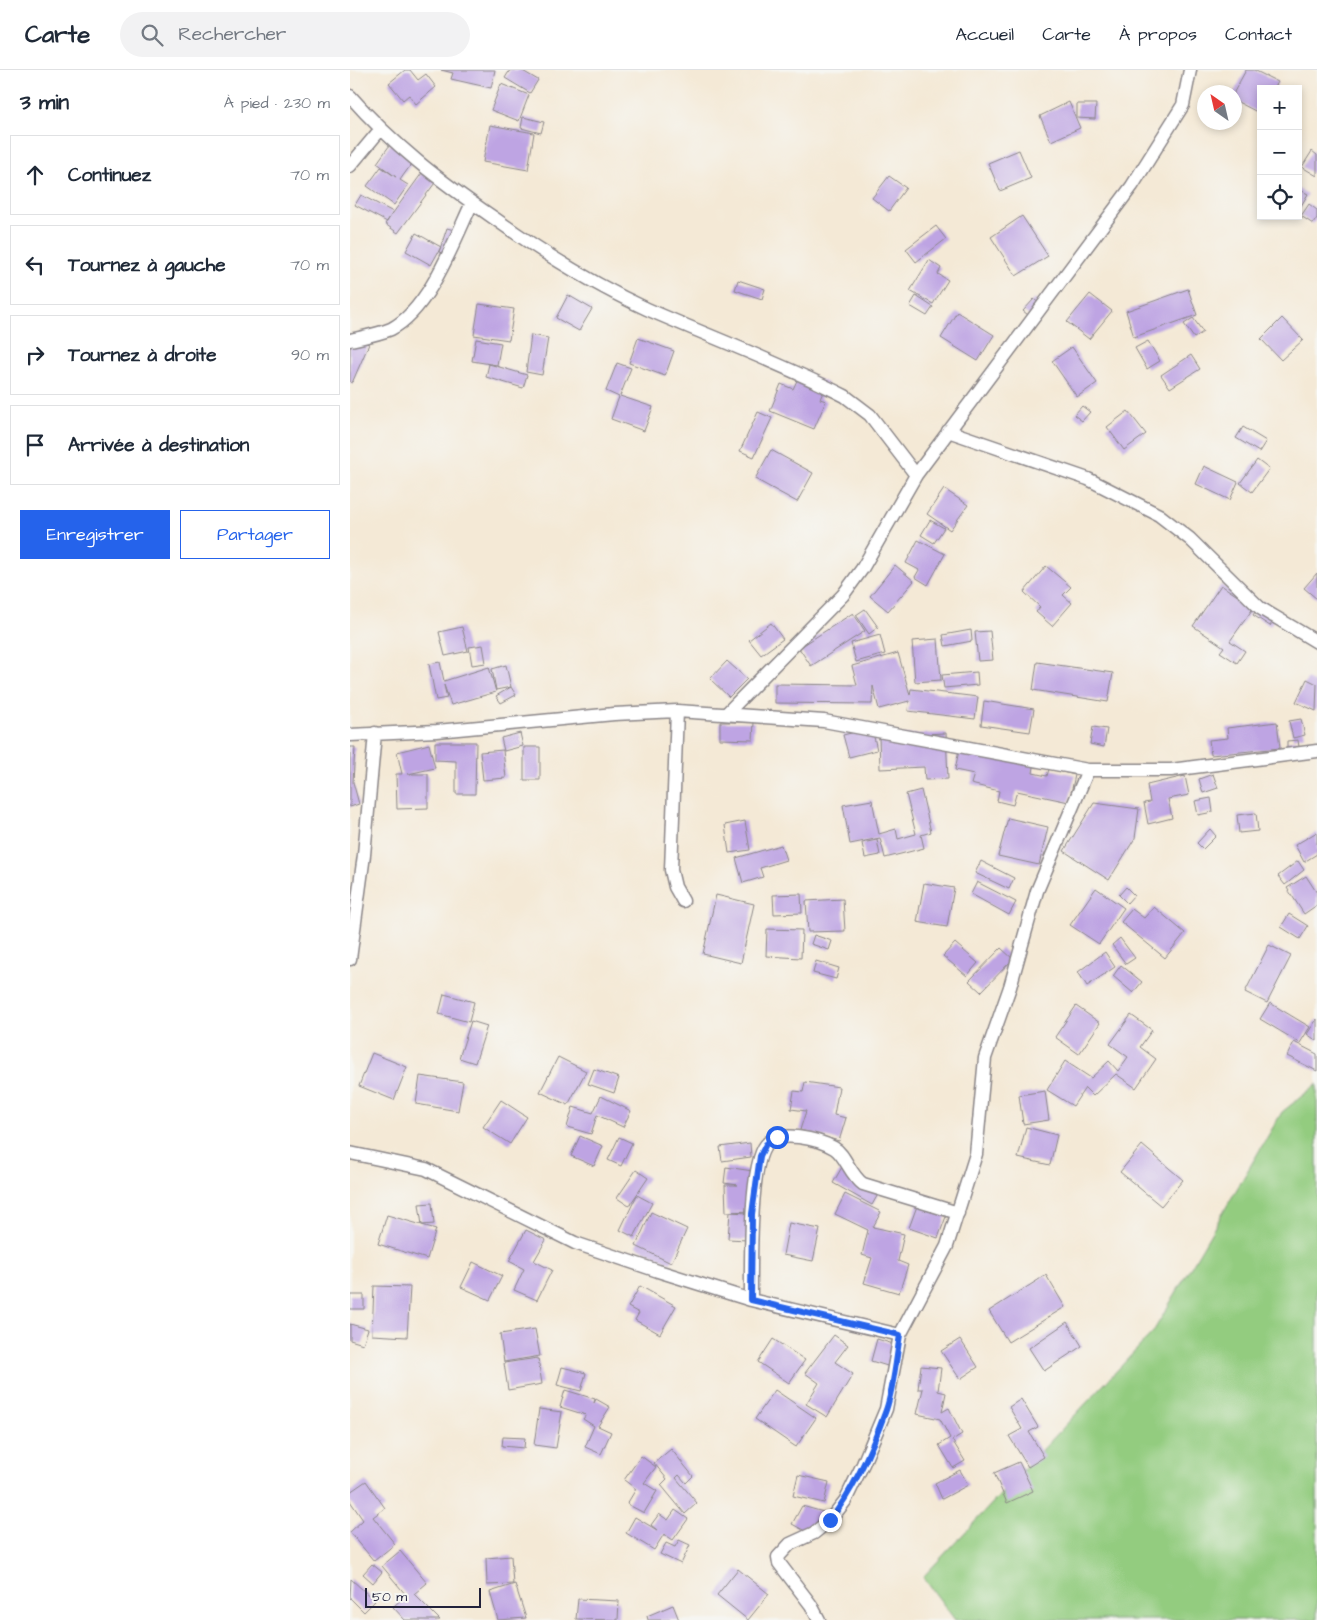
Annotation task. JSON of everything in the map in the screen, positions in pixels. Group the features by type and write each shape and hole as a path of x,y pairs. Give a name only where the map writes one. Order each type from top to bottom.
{"street":[{"path":"726,714 843,595 862,569 916,475 1132,186 1183,105 1190,70"},
{"path":"350,96 380,130 439,180 472,204 581,275 646,308 845,396 870,416 916,475"},
{"path":"350,166 380,130"},
{"path":"350,340 391,329 411,315 427,295 472,204"},
{"path":"948,431 1088,480 1159,515 1190,539 1260,608 1317,642"},
{"path":"677,711 671,870 675,887 683,901"},
{"path":"350,735 437,730 614,714 677,711 824,722 1088,770 1171,770 1317,751"},
{"path":"350,959 364,855 375,733"},
{"path":"819,1620 811,1605 779,1563 778,1557 790,1544 814,1533 830,1520 845,1501 886,1409 900,1335 947,1246 976,1154 988,1050 1010,987 1037,891 1088,770"},
{"path":"751,1300 752,1214 760,1156 766,1144 777,1137 792,1135 835,1148 856,1179 863,1184 958,1213"},
{"path":"350,1153 426,1169 575,1244 751,1300 900,1335"}],"green space":[{"path":"1317,1084 1317,1620 955,1620 923,1577 1153,1332 1282,1112"}],"building":[{"path":"405,70 410,70 418,80 426,74 436,87 416,104 409,95 403,100 389,83"},
{"path":"441,70 495,70 491,88 451,79 453,73"},
{"path":"510,70 521,70 538,80 530,93 505,78"},
{"path":"1246,70 1254,70 1278,82 1276,85 1257,85 1257,112 1242,104 1242,85 1238,85"},
{"path":"501,84 529,95 519,121 491,110"},
{"path":"1069,102 1080,128 1051,141 1040,116"},
{"path":"1077,104 1096,104 1095,119 1077,118"},
{"path":"523,117 544,122 541,133 521,128"},
{"path":"490,125 534,133 528,170 483,162"},
{"path":"392,142 415,159 400,180 408,185 394,205 367,186 381,167 396,177 377,163"},
{"path":"1019,150 1031,178 1000,191 988,163"},
{"path":"1312,151 1317,155 1317,176 1302,167"},
{"path":"427,166 440,176 398,233 385,224"},
{"path":"889,176 906,188 889,211 872,198"},
{"path":"1302,191 1308,194 1302,204"},
{"path":"361,195 393,212 387,222 355,205"},
{"path":"1309,204 1317,210 1317,218 1313,224 1302,217"},
{"path":"1022,216 1048,256 1016,276 991,237"},
{"path":"936,226 946,239 916,262 906,249"},
{"path":"447,228 461,232 453,257 439,252"},
{"path":"416,233 441,247 431,265 406,251"},
{"path":"929,260 941,268 938,274 948,280 933,304 910,291"},
{"path":"738,280 765,289 762,299 735,290"},
{"path":"1188,289 1197,315 1134,337 1126,311"},
{"path":"1090,294 1112,311 1089,339 1067,322"},
{"path":"568,295 592,309 579,331 556,318"},
{"path":"916,296 933,307 927,316 910,306"},
{"path":"1034,299 1043,307 1032,318 1023,311"},
{"path":"479,304 514,309 509,340 474,335"},
{"path":"957,312 994,335 978,361 941,338"},
{"path":"1193,318 1203,332 1194,338 1184,324"},
{"path":"1282,318 1303,340 1281,360 1261,339"},
{"path":"531,335 548,338 542,375 526,372"},
{"path":"350,337 369,344 352,383 350,382"},
{"path":"638,338 674,351 665,376 629,363"},
{"path":"476,339 501,343 497,365 472,361"},
{"path":"1148,341 1160,361 1147,369 1135,348"},
{"path":"1072,347 1097,383 1077,397 1052,361"},
{"path":"1191,355 1200,369 1170,388 1161,375"},
{"path":"617,363 631,368 620,396 653,407 644,431 611,419 619,397 606,391"},
{"path":"489,364 527,375 523,388 486,377"},
{"path":"801,372 827,383 820,399 826,401 814,429 770,411 781,384 793,389"},
{"path":"1082,406 1090,412 1082,421 1074,415"},
{"path":"1128,411 1146,434 1124,450 1107,427"},
{"path":"758,412 772,418 754,457 740,451"},
{"path":"1243,427 1266,441 1259,452 1236,438"},
{"path":"771,450 813,473 797,502 755,479"},
{"path":"1257,460 1269,469 1252,492 1240,483"},
{"path":"1204,466 1238,482 1230,500 1196,484"},
{"path":"944,489 968,505 950,530 927,514"},
{"path":"930,520 944,528 934,543 921,535"},
{"path":"918,540 945,554 928,585 915,577 919,570 906,563"},
{"path":"895,565 914,581 888,611 870,596"},
{"path":"1046,566 1071,587 1063,595 1072,603 1052,626 1036,612 1040,607 1024,592"},
{"path":"1317,573 1317,599 1304,588"},
{"path":"1221,585 1254,607 1230,641 1245,651 1237,663 1220,652 1224,647 1193,626"},
{"path":"1262,601 1279,612 1270,626 1253,615"},
{"path":"865,609 878,627 869,634 856,615"},
{"path":"853,613 865,631 811,666 799,648"},
{"path":"771,623 783,639 761,655 749,640"},
{"path":"462,627 468,651 445,656 439,632"},
{"path":"971,630 972,641 945,646 943,635"},
{"path":"990,631 993,660 978,661 975,632"},
{"path":"880,635 885,654 856,662 851,643"},
{"path":"938,639 941,680 915,682 912,641"},
{"path":"483,645 486,663 472,665 469,647"},
{"path":"898,653 910,695 911,689 978,697 975,719 908,711 909,701 879,709 873,686 872,704 775,703 775,684 857,685 852,666"},
{"path":"727,661 747,679 729,697 710,679"},
{"path":"440,662 444,681 489,667 496,692 451,705 444,685 447,698 436,700 429,664"},
{"path":"1037,662 1113,673 1108,702 1033,690"},
{"path":"506,665 511,687 496,690 492,669"},
{"path":"977,672 978,685 944,688 942,675"},
{"path":"1307,679 1317,684 1316,711 1296,702"},
{"path":"511,687 516,695 501,703 496,696"},
{"path":"984,701 1034,709 1030,732 981,725"},
{"path":"1301,719 1305,735 1293,738 1289,721"},
{"path":"720,722 754,722 753,740 720,739"},
{"path":"1277,722 1280,748 1211,755 1209,740 1228,738 1227,728"},
{"path":"1093,727 1107,729 1104,747 1090,744"},
{"path":"872,728 877,750 849,757 843,735"},
{"path":"520,733 523,746 504,751 501,738"},
{"path":"946,733 948,779 925,780 924,767 880,769 879,736"},
{"path":"1298,740 1299,747 1287,748 1287,741"},
{"path":"435,742 476,742 475,794 456,794 456,761 435,760"},
{"path":"429,744 435,768 408,774 428,774 428,808 397,809 396,774 402,774 397,752"},
{"path":"960,745 1035,761 1033,773 1047,776 1049,769 1075,775 1069,802 1017,791 1013,805 997,801 999,791 971,784 974,774 955,770"},
{"path":"350,747 355,747 353,782 359,804 350,807"},
{"path":"524,747 540,747 540,780 524,780"},
{"path":"503,750 506,778 483,780 480,752"},
{"path":"1213,774 1218,788 1203,793 1199,779"},
{"path":"1185,776 1189,795 1168,799 1172,818 1148,824 1144,803 1150,802 1147,785"},
{"path":"921,790 931,832 921,835 924,848 885,858 880,838 850,844 843,805 872,800 879,834 896,829 898,839 916,834 906,794"},
{"path":"1211,798 1213,812 1198,815 1195,801"},
{"path":"1094,803 1139,809 1135,838 1109,880 1064,851"},
{"path":"1256,813 1258,831 1239,833 1237,815"},
{"path":"1008,818 1048,827 1039,865 998,856"},
{"path":"745,821 750,850 729,853 725,825"},
{"path":"1210,829 1216,836 1203,849 1197,843"},
{"path":"1317,832 1317,854 1304,862 1295,845"},
{"path":"877,840 880,855 865,858 862,843"},
{"path":"781,845 786,860 760,868 763,877 743,883 736,858"},
{"path":"981,861 1014,878 1009,889 975,873"},
{"path":"1298,861 1304,870 1285,885 1278,876"},
{"path":"1306,876 1317,893 1317,905 1304,914 1287,888"},
{"path":"977,882 1016,902 1009,915 971,894"},
{"path":"924,883 954,888 947,927 917,922"},
{"path":"1126,887 1134,895 1127,903 1119,895"},
{"path":"1096,888 1124,908 1099,944 1070,925"},
{"path":"801,894 802,913 774,914 773,895"},
{"path":"716,895 754,904 741,963 703,954"},
{"path":"843,899 845,931 808,932 806,901"},
{"path":"1154,907 1185,933 1165,958 1121,922 1132,909 1144,918"},
{"path":"1289,914 1308,926 1300,939 1281,927"},
{"path":"767,929 802,930 801,958 766,956"},
{"path":"814,935 832,941 829,950 811,944"},
{"path":"1120,938 1135,958 1126,964 1112,945"},
{"path":"955,943 978,963 967,976 943,956"},
{"path":"1269,945 1291,956 1267,1003 1245,992"},
{"path":"1001,948 1013,959 981,992 969,981"},
{"path":"1105,952 1115,967 1087,986 1078,972"},
{"path":"816,961 839,968 836,979 813,973"},
{"path":"1121,965 1142,982 1133,993 1113,976"},
{"path":"444,994 474,1002 469,1022 439,1014"},
{"path":"1270,1003 1310,1027 1300,1043 1260,1019"},
{"path":"1076,1006 1100,1023 1079,1054 1055,1037"},
{"path":"1131,1015 1152,1030 1140,1047 1156,1059 1136,1088 1116,1074 1093,1096 1085,1088 1073,1106 1047,1090 1065,1061 1091,1078 1109,1061 1118,1071 1128,1057 1110,1044"},
{"path":"1317,1019 1317,1041 1307,1034"},
{"path":"471,1021 487,1026 475,1063 459,1058"},
{"path":"1294,1042 1317,1054 1317,1071 1287,1056"},
{"path":"372,1053 407,1067 394,1100 359,1086"},
{"path":"558,1057 586,1071 568,1105 540,1092"},
{"path":"594,1069 619,1078 614,1093 588,1084"},
{"path":"420,1076 463,1082 458,1111 416,1104"},
{"path":"805,1082 839,1087 834,1115 846,1118 839,1141 800,1130 806,1111 791,1109 794,1091 803,1092"},
{"path":"1045,1091 1049,1120 1023,1124 1019,1095"},
{"path":"601,1096 631,1111 623,1127 597,1115 591,1134 567,1127 573,1107 593,1113"},
{"path":"501,1100 527,1117 510,1144 483,1127"},
{"path":"1026,1127 1057,1135 1050,1165 1018,1158"},
{"path":"580,1136 603,1146 594,1166 571,1156"},
{"path":"619,1137 632,1143 621,1166 608,1160"},
{"path":"750,1143 751,1157 722,1161 720,1147"},
{"path":"1142,1145 1183,1180 1161,1206 1120,1172"},
{"path":"726,1167 753,1171 753,1211 726,1212 725,1185 738,1185 724,1183"},
{"path":"842,1167 881,1189 872,1205 833,1183"},
{"path":"636,1170 648,1178 629,1206 617,1198"},
{"path":"845,1194 881,1212 873,1227 904,1234 898,1261 908,1265 899,1293 864,1283 872,1258 862,1255 868,1230 835,1214"},
{"path":"637,1195 652,1203 634,1237 620,1230"},
{"path":"921,1195 950,1206 938,1238 909,1228"},
{"path":"432,1203 434,1224 422,1225 419,1204"},
{"path":"651,1212 687,1229 671,1263 636,1246"},
{"path":"730,1212 748,1213 747,1240 728,1239"},
{"path":"387,1215 436,1229 427,1259 378,1244"},
{"path":"789,1223 820,1229 813,1261 783,1255"},
{"path":"526,1230 546,1240 534,1261 552,1270 537,1300 514,1290 524,1269 509,1261"},
{"path":"473,1262 502,1276 490,1300 461,1287"},
{"path":"1046,1275 1065,1307 1008,1342 989,1311"},
{"path":"374,1286 410,1287 407,1337 372,1335"},
{"path":"640,1286 676,1306 660,1334 635,1320 639,1313 628,1307"},
{"path":"350,1295 364,1295 364,1309 350,1309"},
{"path":"1067,1322 1082,1346 1044,1371 1029,1348"},
{"path":"350,1324 368,1329 363,1344 350,1340"},
{"path":"535,1329 540,1356 504,1362 500,1334"},
{"path":"834,1335 848,1345 835,1362 853,1374 827,1417 806,1404 819,1383 805,1373"},
{"path":"773,1339 805,1360 789,1383 758,1362"},
{"path":"877,1339 900,1346 894,1368 871,1361"},
{"path":"960,1339 978,1367 960,1379 941,1351"},
{"path":"538,1358 542,1384 508,1390 504,1363"},
{"path":"921,1366 941,1368 938,1391 946,1393 942,1412 949,1408 962,1434 952,1440 965,1461 953,1468 939,1445 950,1438 940,1419 917,1414 923,1389 918,1389"},
{"path":"562,1367 586,1373 581,1391 557,1385"},
{"path":"565,1390 595,1399 594,1403 596,1399 610,1407 598,1426 611,1432 601,1454 585,1447 594,1426 583,1419 586,1415 560,1407"},
{"path":"775,1390 816,1418 796,1447 755,1419"},
{"path":"1021,1399 1038,1427 1029,1432 1044,1457 1028,1467 1009,1436 1022,1429 1009,1407"},
{"path":"539,1409 562,1412 556,1448 534,1445"},
{"path":"503,1437 525,1438 524,1448 502,1446"},
{"path":"671,1449 693,1476 686,1483 679,1475 676,1478 697,1503 685,1514 661,1485 667,1479 654,1463"},
{"path":"641,1456 656,1467 644,1483 657,1491 644,1513 627,1504 636,1489 624,1480"},
{"path":"1019,1462 1033,1491 1007,1503 994,1473"},
{"path":"960,1470 968,1485 942,1499 935,1483"},
{"path":"798,1475 829,1482 824,1503 793,1496"},
{"path":"366,1481 385,1508 373,1517 395,1544 374,1561 350,1532 363,1520 350,1501 350,1492"},
{"path":"802,1506 827,1513 807,1532 792,1524"},
{"path":"675,1510 688,1519 673,1540 664,1534 654,1550 626,1533 635,1517 657,1530 651,1525 659,1514 668,1520"},
{"path":"679,1540 690,1545 681,1564 660,1554 666,1543 675,1547"},
{"path":"400,1551 427,1583 414,1594 440,1620 405,1620 393,1607 406,1595 382,1566"},
{"path":"511,1556 513,1584 487,1585 486,1558"},
{"path":"372,1564 382,1572 373,1583 363,1574"},
{"path":"738,1569 769,1594 748,1620 717,1595"},
{"path":"351,1579 375,1601 364,1612 350,1598"},
{"path":"515,1584 526,1618 498,1620 490,1592"},
{"path":"578,1599 619,1601 618,1620 576,1619"},
{"path":"673,1605 679,1620 648,1620 647,1616"}],"route":[{"path":"777,1137 766,1144 760,1156 752,1214 751,1300 900,1335 886,1409 845,1501 830,1520"}]}
